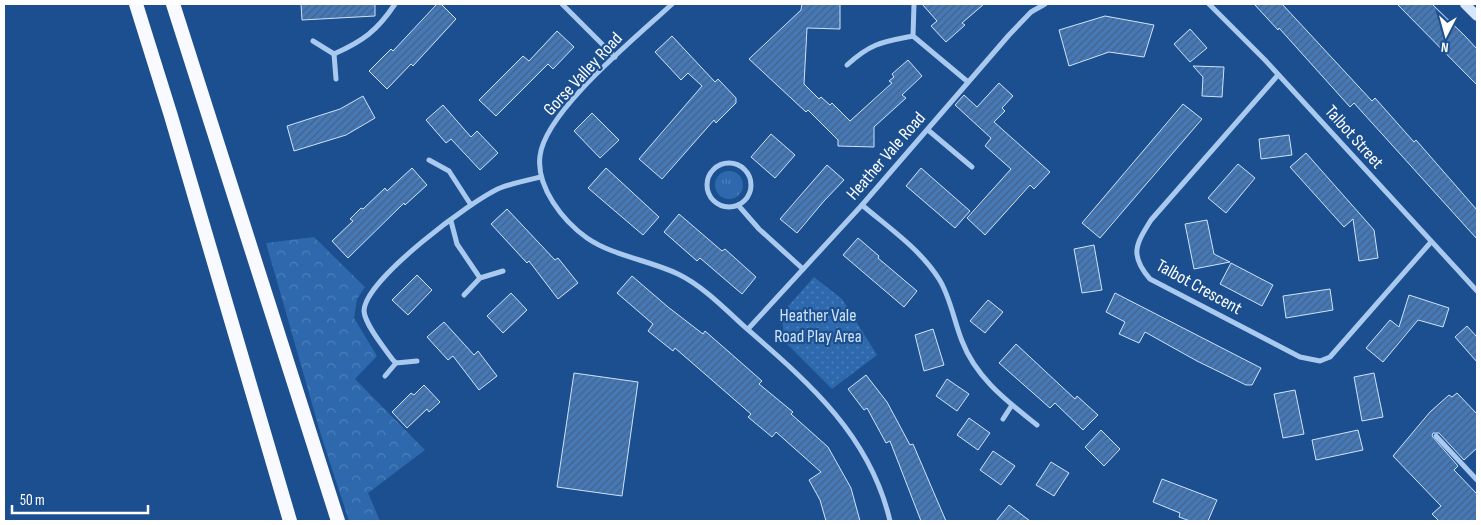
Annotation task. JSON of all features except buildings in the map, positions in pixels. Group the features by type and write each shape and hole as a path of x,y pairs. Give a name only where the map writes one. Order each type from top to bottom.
{"highway":[{"path":"136,4 171,116 290,521"},
{"path":"173,4 338,521"}],"main road":[{"path":"1465,4 1477,16"}],"street":[{"path":"334,54 361,42 382,23 395,4"},
{"path":"562,4 615,57"},
{"name":"Gorse Valley Road","path":"672,4 576,96 545,138 540,156 541,177 549,196 563,215 587,238 680,275 711,297 812,386 836,412 866,459 880,491 890,521"},
{"path":"913,36 914,4"},
{"name":"Heather Vale Road","path":"748,330 862,205 1031,12 1045,4"},
{"name":"Talbot Street","path":"1208,4 1278,75 1477,291"},
{"path":"847,65 868,47 877,43 913,36"},
{"path":"913,36 968,82"},
{"path":"313,41 334,54"},
{"path":"334,54 336,79"},
{"name":"Talbot Crescent","path":"1278,75 1151,220 1138,240 1136,254 1141,268 1150,278 1300,357 1320,361 1330,356 1431,242"},
{"path":"928,130 972,167"},
{"path":"429,160 449,171 471,205"},
{"path":"719,164 736,164 749,176 751,184 750,193 738,205 730,207 721,206 708,194 708,177 719,164"},
{"path":"396,363 366,320 364,312 368,297 430,234 451,221 471,205 500,188 541,177"},
{"path":"738,205 759,229 803,269"},
{"path":"862,205 923,258 940,281 962,343 974,367 1001,398 1037,425"},
{"path":"451,221 457,244 480,278"},
{"path":"464,295 480,278 503,270"},
{"path":"385,376 396,363 417,361"},
{"path":"1003,419 1012,405"},
{"path":"1436,436 1477,480"}],"green space":[{"path":"729,171 739,175 743,185 739,195 729,199 719,195 715,185 719,175"},
{"path":"314,237 365,287 357,299 354,318 377,356 355,379 425,450 368,493 380,521 349,521 321,435 266,243"},
{"name":"Heather Vale Road Play Area","path":"814,277 842,299 877,355 832,389 784,341 782,313"}]}
